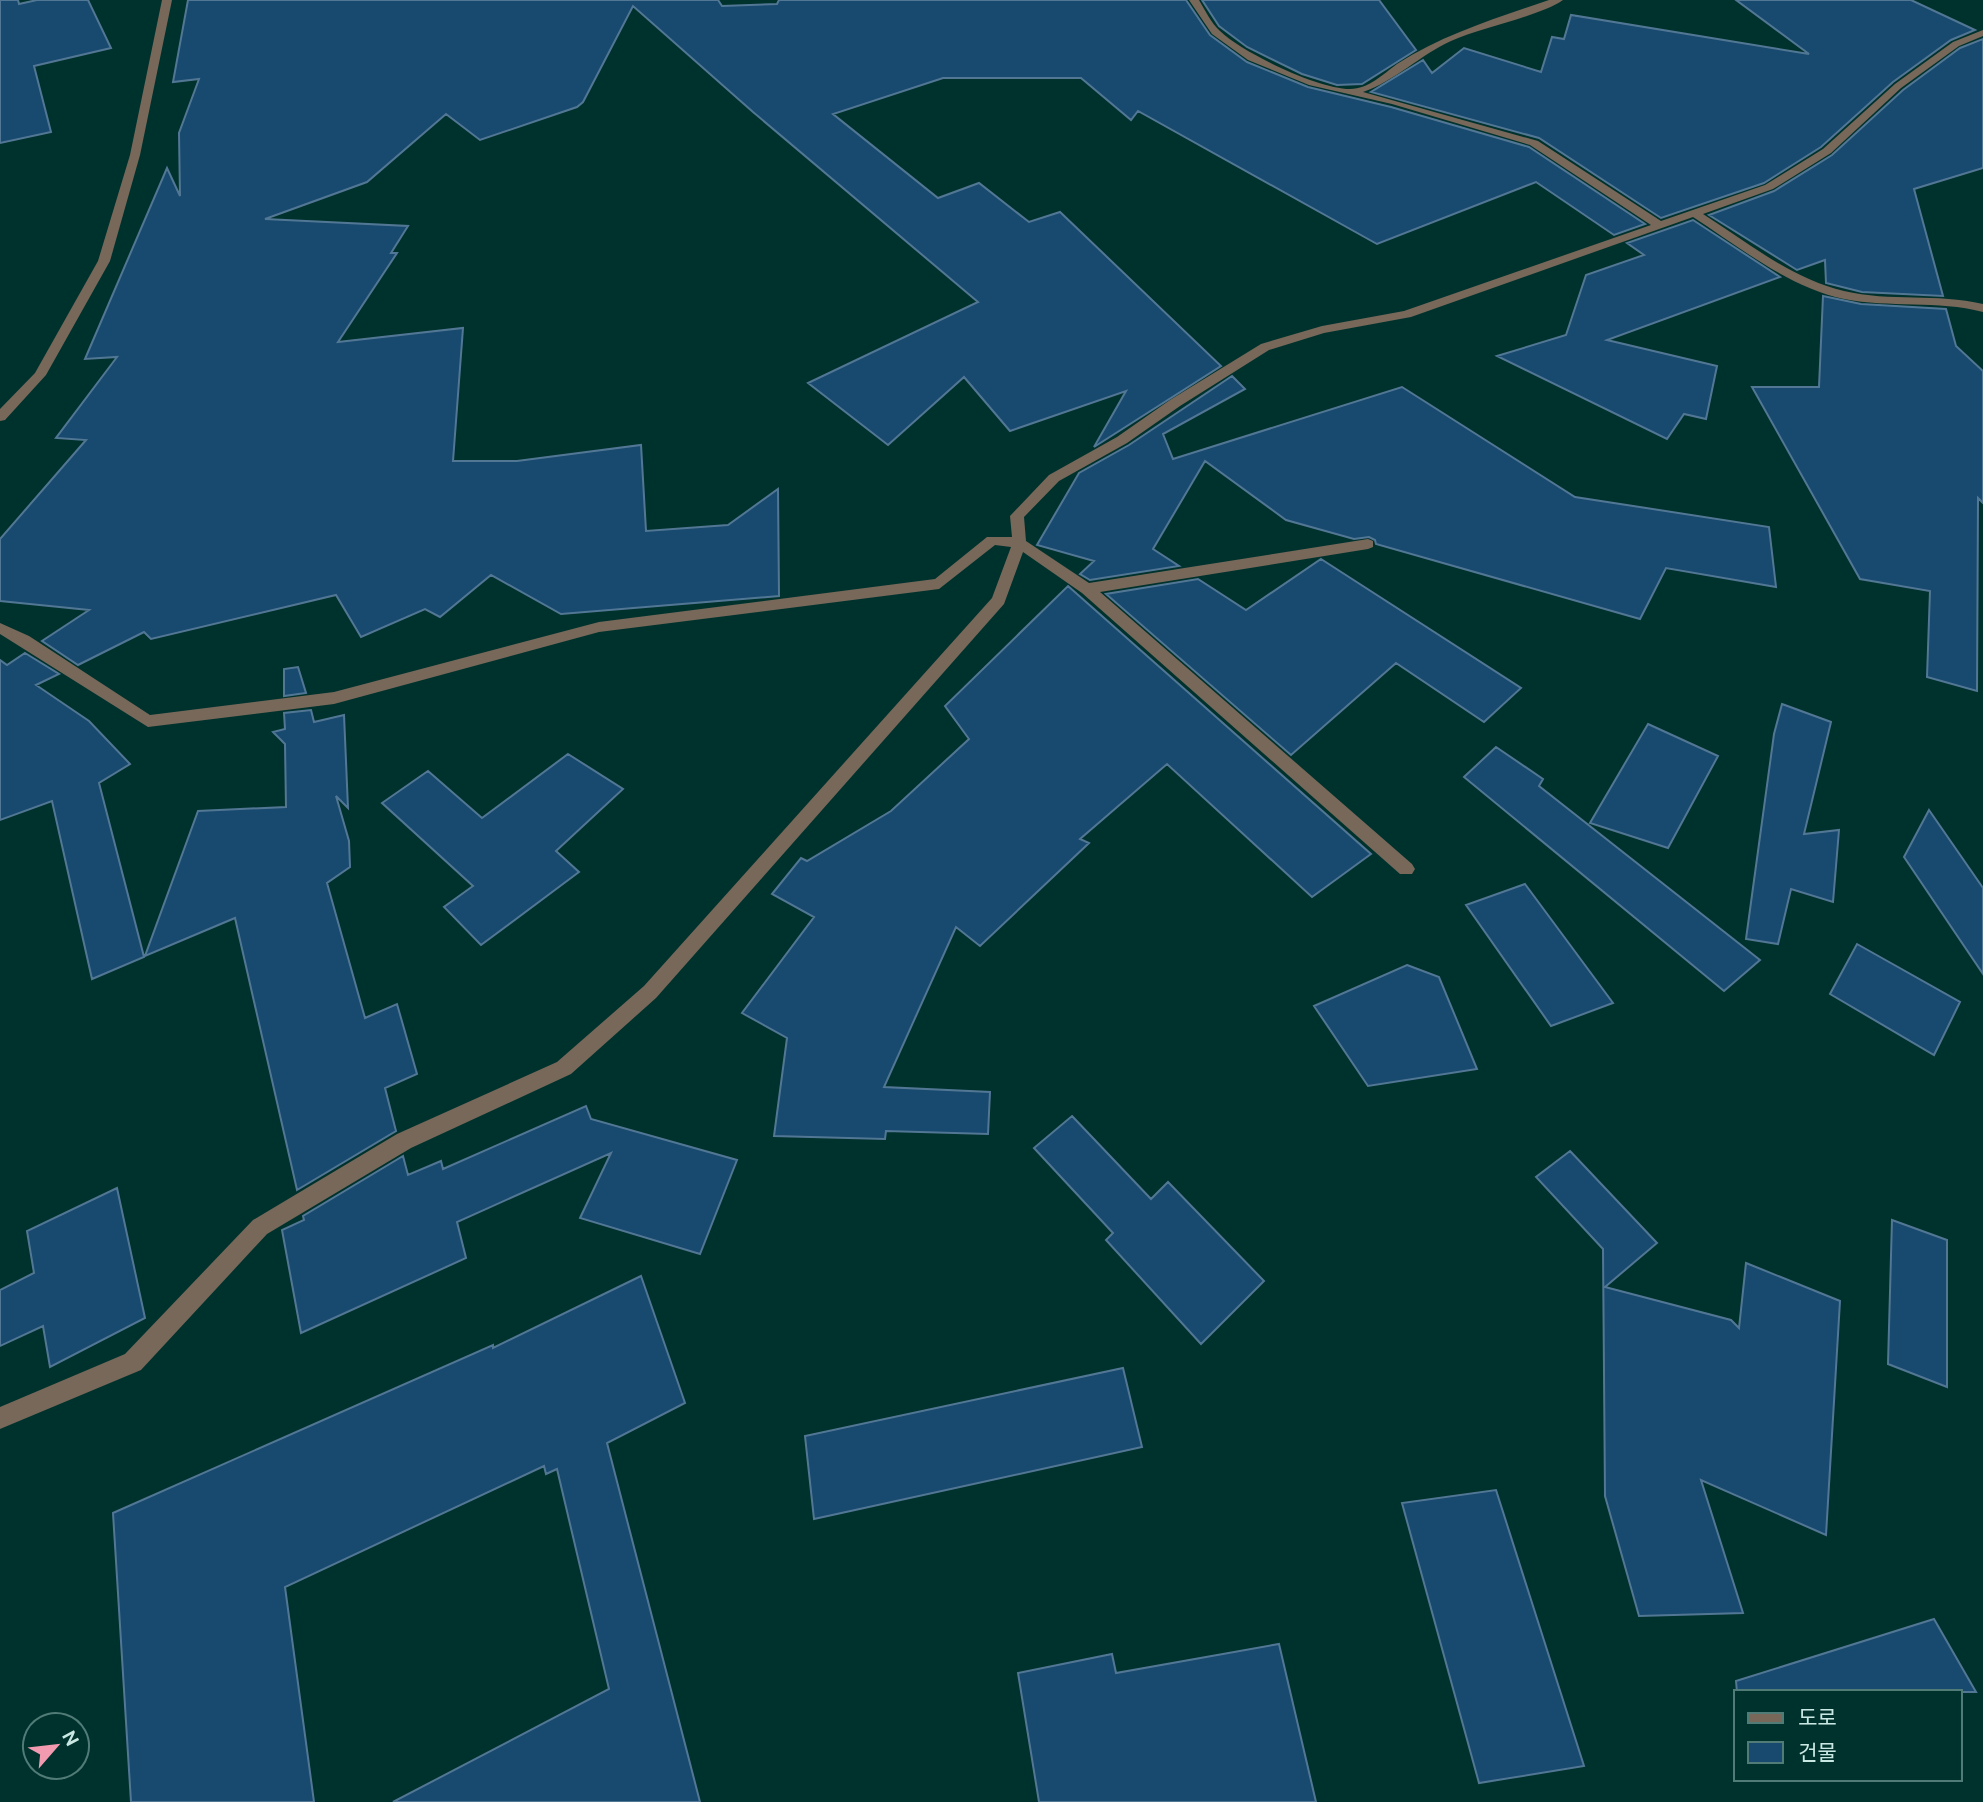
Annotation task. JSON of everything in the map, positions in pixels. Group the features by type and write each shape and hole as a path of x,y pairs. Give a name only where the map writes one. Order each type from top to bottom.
{"street":[{"path":"0,417 40,374 104,261 135,155 167,0"},
{"path":"1194,0 1214,32 1251,58 1312,83 1395,102 1534,143 1658,224"},
{"path":"1352,92 1379,83 1398,68 1447,39 1558,0"},
{"path":"0,1418 133,1362 261,1227 404,1141 564,1068 650,992 955,653 999,600 1019,543 1017,516 1054,478 1122,440 1175,402 1265,347 1322,330 1407,314 1769,187 1798,172 1827,151 1898,86 1956,44 1983,33"},
{"path":"1694,213 1808,284 1845,296 1931,300 1983,308"},
{"path":"0,628 24,640 148,721 334,698 599,627 939,584 992,540 1019,543 1087,589 1406,869"},
{"path":"1087,589 1368,544"}],"building":[{"path":"0,0 18,0 19,4 37,0 88,0 111,48 34,66 51,132 0,143"},
{"path":"188,0 718,0 722,6 777,4 779,0 1186,0 1210,35 1247,62 1308,87 1391,107 1529,147 1645,224 1614,235 1536,182 1377,244 1138,111 1131,120 1081,78 943,78 833,114 938,198 979,183 1029,222 1060,212 1221,366 1094,447 1126,391 1010,431 964,377 888,445 808,383 978,302 753,112 633,6 583,102 577,107 480,140 446,114 367,182 265,219 408,226 391,253 397,253 338,342 463,328 453,461 517,461 641,445 646,531 728,525 778,489 779,596 561,614 491,575 440,617 425,609 361,637 336,595 151,639 144,632 78,665 42,641 89,610 0,601 0,539 86,440 56,438 117,357 85,359 167,168 180,196 179,133 199,79 173,82"},
{"path":"1202,0 1379,0 1416,50 1362,84 1337,85 1302,74 1247,47 1219,26"},
{"path":"1736,0 1911,0 1975,30 1951,40 1893,82 1821,147 1764,183 1661,218 1539,138 1371,92 1423,60 1432,73 1464,48 1541,72 1552,37 1564,39 1571,15 1809,54"},
{"path":"1983,39 1983,168 1914,189 1943,296 1862,292 1826,283 1825,260 1797,270 1709,215 1774,191 1832,155 1903,90 1960,48"},
{"path":"1693,220 1780,277 1607,340 1717,366 1706,419 1684,414 1667,439 1497,356 1566,335 1586,275 1644,255 1627,243"},
{"path":"1823,296 1861,304 1946,309 1956,346 1983,371 1983,503 1978,498 1977,691 1927,677 1930,591 1860,579 1752,387 1819,387"},
{"path":"1232,376 1245,389 1163,434 1173,459 1402,387 1575,497 1769,527 1776,587 1666,568 1640,619 1376,544 1375,540 1369,537 1354,539 1286,520 1205,461 1153,549 1179,566 1090,580 1080,574 1094,561 1037,545 1079,473 1129,445"},
{"path":"1321,559 1521,688 1484,722 1396,663 1291,755 1106,594 1198,579 1246,610"},
{"path":"1068,586 1371,854 1312,897 1167,764 1080,839 1089,843 980,946 956,927 884,1087 990,1092 988,1134 886,1131 885,1139 774,1136 787,1038 742,1013 814,917 772,894 801,858 807,861 891,811 969,739 945,706"},
{"path":"25,653 59,674 36,685 89,721 130,764 99,783 144,957 92,979 52,801 0,820 0,660 7,665"},
{"path":"298,667 306,693 284,696 284,669"},
{"path":"1782,704 1831,722 1804,834 1839,830 1833,902 1791,889 1778,944 1746,939 1774,734"},
{"path":"311,710 314,722 344,715 348,808 336,796 349,841 350,867 327,883 365,1018 397,1004 417,1074 385,1088 396,1131 297,1190 235,918 145,956 198,811 286,807 285,744 273,732 285,729 284,713"},
{"path":"1648,724 1718,756 1668,848 1590,823"},
{"path":"1496,747 1543,779 1539,786 1760,960 1724,991 1464,777"},
{"path":"568,754 623,789 556,851 579,872 481,945 444,907 473,886 382,803 428,771 482,818"},
{"path":"1929,810 1983,888 1983,974 1904,857"},
{"path":"1525,884 1613,1003 1551,1026 1466,905"},
{"path":"1857,944 1960,1002 1934,1055 1830,994"},
{"path":"1407,965 1439,977 1477,1069 1368,1086 1314,1006"},
{"path":"586,1106 591,1119 737,1160 700,1254 580,1218 611,1153 457,1222 466,1258 301,1333 282,1230 304,1220 303,1216 403,1156 408,1175 441,1161 443,1169"},
{"path":"1072,1116 1151,1199 1168,1182 1264,1281 1201,1344 1106,1240 1113,1233 1034,1148"},
{"path":"1570,1151 1657,1243 1605,1287 1731,1320 1739,1328 1746,1263 1840,1301 1826,1535 1701,1480 1743,1613 1639,1616 1605,1496 1603,1249 1536,1177"},
{"path":"117,1188 145,1318 50,1367 43,1326 0,1346 0,1290 34,1273 27,1231"},
{"path":"1892,1220 1947,1240 1947,1387 1888,1364"},
{"path":"641,1276 685,1403 607,1443 700,1802 393,1802 609,1689 557,1469 546,1474 544,1466 285,1587 314,1802 131,1802 113,1513 493,1345 493,1348"},
{"path":"1123,1368 1142,1447 814,1519 805,1436"},
{"path":"1496,1490 1584,1766 1479,1783 1402,1503"},
{"path":"1934,1619 1976,1692 1737,1690 1736,1681"},
{"path":"1279,1644 1316,1802 1039,1802 1018,1673 1112,1654 1116,1673"}]}
